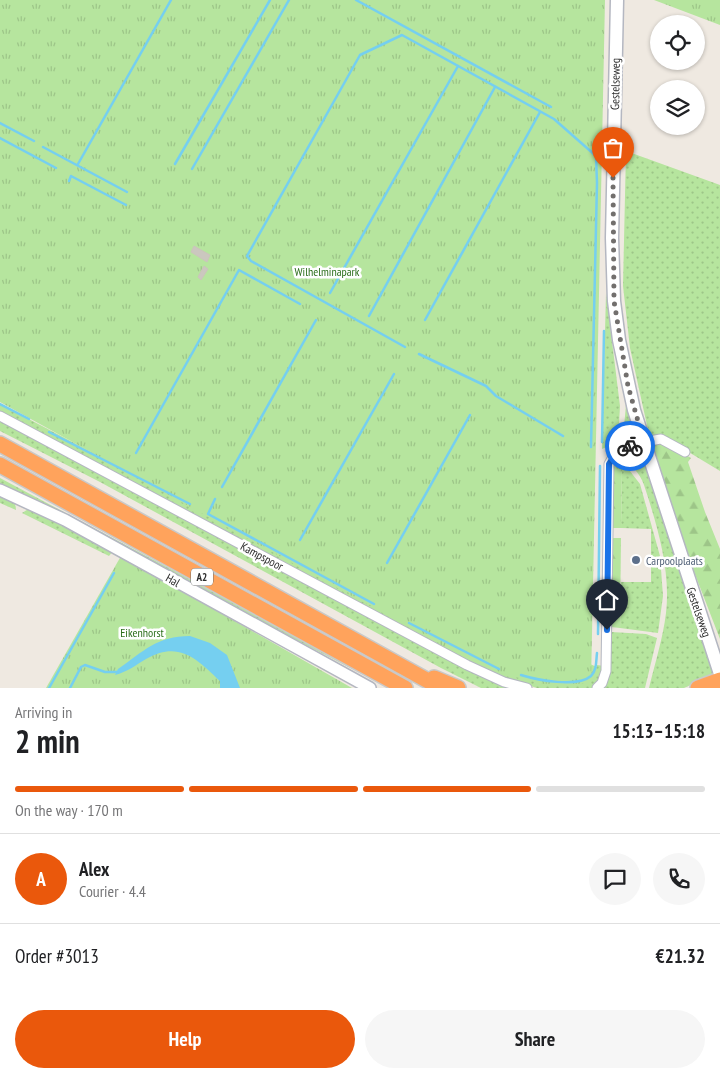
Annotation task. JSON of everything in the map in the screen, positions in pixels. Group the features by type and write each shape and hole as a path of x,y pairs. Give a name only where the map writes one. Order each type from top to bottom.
{"highway":[{"name":"A2","path":"0,444 441,688"},
{"name":"A2","path":"0,465 405,688"},
{"name":"A2","path":"392,661 458,688"},
{"path":"698,688 720,680"}],"main road":[{"name":"Gestelseweg","path":"617,0 612,238 614,301 628,386 644,442 720,674"},
{"name":"Gestelseweg","path":"669,520 681,543 700,591 720,650"}],"street":[{"name":"Kampspoor","path":"0,416 467,665 504,682 527,688"},
{"path":"597,688 602,683 606,671 609,464 612,457 622,449 661,439 685,452"},
{"name":"Hal","path":"0,490 65,520 370,688"}],"green space":[{"name":"Wilhelminapark","path":"0,0 605,0 591,683 552,686 486,670 0,402"},
{"path":"654,0 720,0 720,25 705,19 705,15 694,15"},
{"path":"626,151 720,185 720,471 667,439 650,439 630,348 623,286"},
{"path":"606,293 620,406 618,442 602,449"},
{"path":"627,393 637,432 623,439"},
{"path":"0,404 128,471 597,667 597,665 604,666 603,672 597,684 592,688 537,688 487,672 344,598 168,501 0,413"},
{"path":"0,420 445,658 482,677 512,688 481,688 441,668 100,482 0,431"},
{"path":"662,441 691,458 688,462 720,549 720,639 674,520 651,444"},
{"path":"641,444 715,674 684,688 649,688 665,622 667,597 665,564 654,516 640,476 625,452"},
{"path":"622,454 626,466 640,484 660,556 663,596 658,633 620,628 621,582 651,582 651,529 621,528 622,469 613,469 613,463"},
{"path":"613,469 622,469 621,528 612,528"},
{"path":"0,478 394,688 389,688 0,486"},
{"path":"0,495 9,498 16,507 16,510 0,503"},
{"path":"30,508 113,551 109,556 22,513"},
{"path":"612,538 621,538 620,628 611,627"},
{"name":"Eikenhorst","path":"121,556 352,688 46,688"},
{"path":"611,632 646,634 657,638 645,688 604,688 610,673"}],"water":[{"path":"190,636 210,643 227,655 240,688 220,688 220,681 195,659 178,652 168,651 158,654 115,675 118,669 151,646 168,639"}],"building":[{"path":"194,246 210,255 207,262 191,252"},
{"path":"204,266 208,269 201,280 198,277"}],"waterway":[{"path":"78,164 171,0"},
{"path":"175,164 270,0"},
{"path":"192,169 289,0"},
{"path":"356,0 551,107"},
{"path":"405,347 251,261 247,256 360,55 402,35 554,119 596,156 591,447"},
{"path":"330,293 458,66"},
{"path":"369,316 495,87"},
{"path":"425,320 540,112"},
{"path":"0,123 34,141"},
{"path":"0,138 56,168"},
{"path":"43,147 127,192"},
{"path":"69,181 71,176 126,205"},
{"path":"136,453 239,270 300,304"},
{"path":"222,487 316,320"},
{"path":"602,442 604,331"},
{"path":"419,354 486,386 496,396 563,436"},
{"path":"300,540 394,374"},
{"path":"0,404 29,419"},
{"path":"387,563 470,415"},
{"path":"49,432 190,504"},
{"path":"598,634 600,466"},
{"path":"215,499 208,514 374,604"},
{"path":"49,688 114,573"},
{"path":"409,623 499,669"},
{"path":"521,675 557,682 585,680 594,671 597,653"},
{"path":"70,688 81,667 85,665 105,672 117,672"}],"way so far":[{"path":"613,178 614,301 628,386 644,442 630,446"}],"place":[{"name":"Carpoolplaats","path":"636,560"}],"route":[{"path":"607,630 609,464 616,453 630,446"}]}
